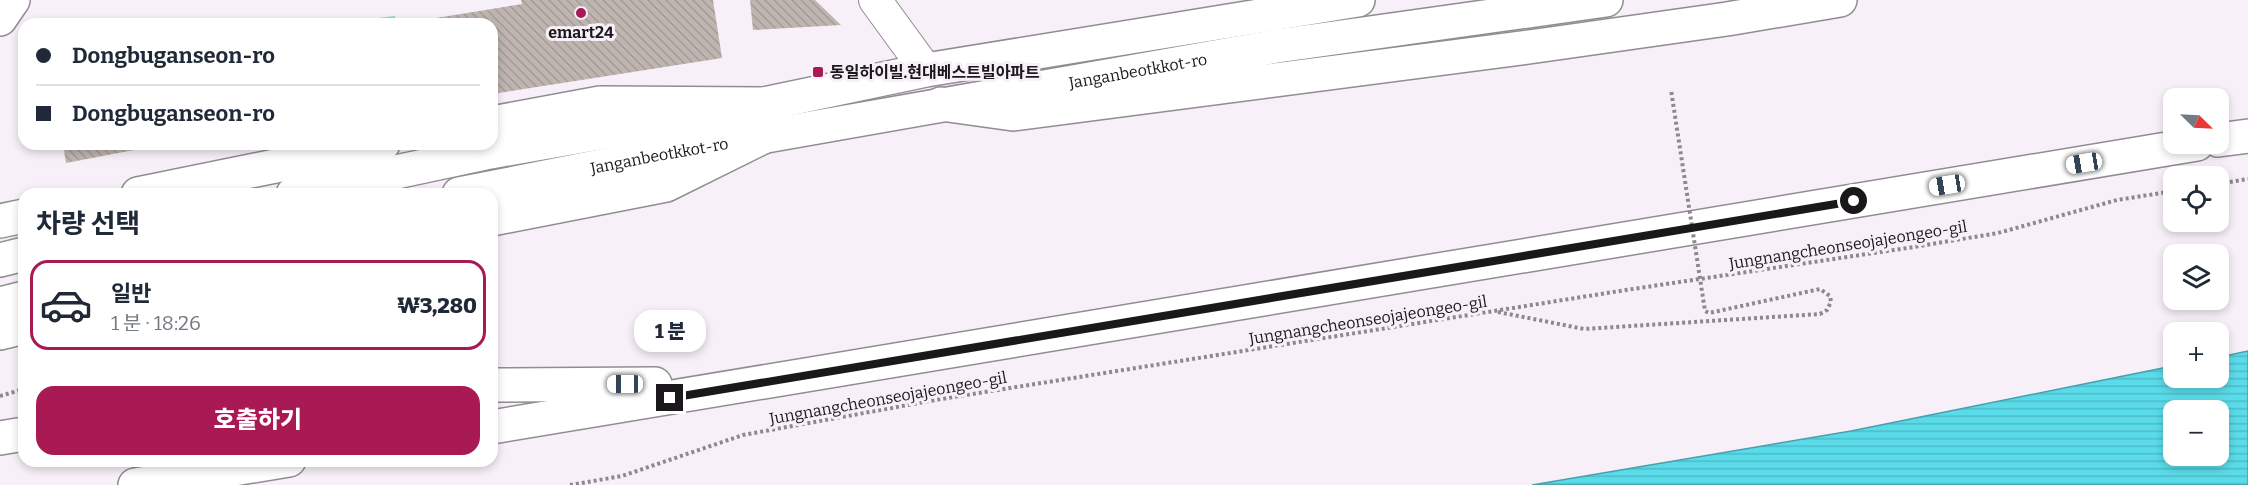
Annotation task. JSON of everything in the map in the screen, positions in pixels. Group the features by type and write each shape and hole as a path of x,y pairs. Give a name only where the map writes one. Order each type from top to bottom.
{"main road":[{"path":"0,19 13,0"},
{"name":"Janganbeotkkot-ro","path":"484,188 766,120 926,70 1358,0"},
{"name":"Janganbeotkkot-ro","path":"321,188 484,153 766,120 941,104 1277,46 1606,0"},
{"path":"941,104 1013,114 1657,29 1840,0"},
{"path":"498,122 600,103 766,120"},
{"path":"498,218 666,185 766,120"},
{"path":"2229,138 2248,135"},
{"path":"167,188 354,150"},
{"path":"498,426 2163,150"},
{"path":"0,260 18,256"},
{"path":"0,304 18,300"},
{"path":"0,333 18,328"},
{"path":"498,385 759,384"},
{"path":"0,438 18,435"},
{"path":"135,485 246,467"}],"street":[{"path":"875,0 926,70"}],"path":[{"path":"1498,312 1584,329 1820,314 1827,310 1831,302 1830,296 1820,289 1709,313 1705,311 1671,90"},
{"path":"2229,182 2248,179"},
{"name":"Jungnangcheonseojajeongeo-gil","path":"570,485 622,476 742,435 941,399 1998,233 2117,200 2163,193"},
{"path":"0,396 18,391"}],"water":[{"path":"2248,351 2248,485 1532,485 1851,431 2163,368 2163,388 2229,388 2229,355"}],"building":[{"path":"521,0 713,0 722,58 498,93 498,18 436,18 522,4"},
{"path":"750,0 815,0 841,25 753,30"},
{"path":"64,150 134,150 66,163"}],"place":[{"name":"emart24","path":"581,13"},
{"name":"동일하이빌.현대베스트빌아파트","path":"818,72"}],"route":[{"path":"670,398 1854,201"}]}
